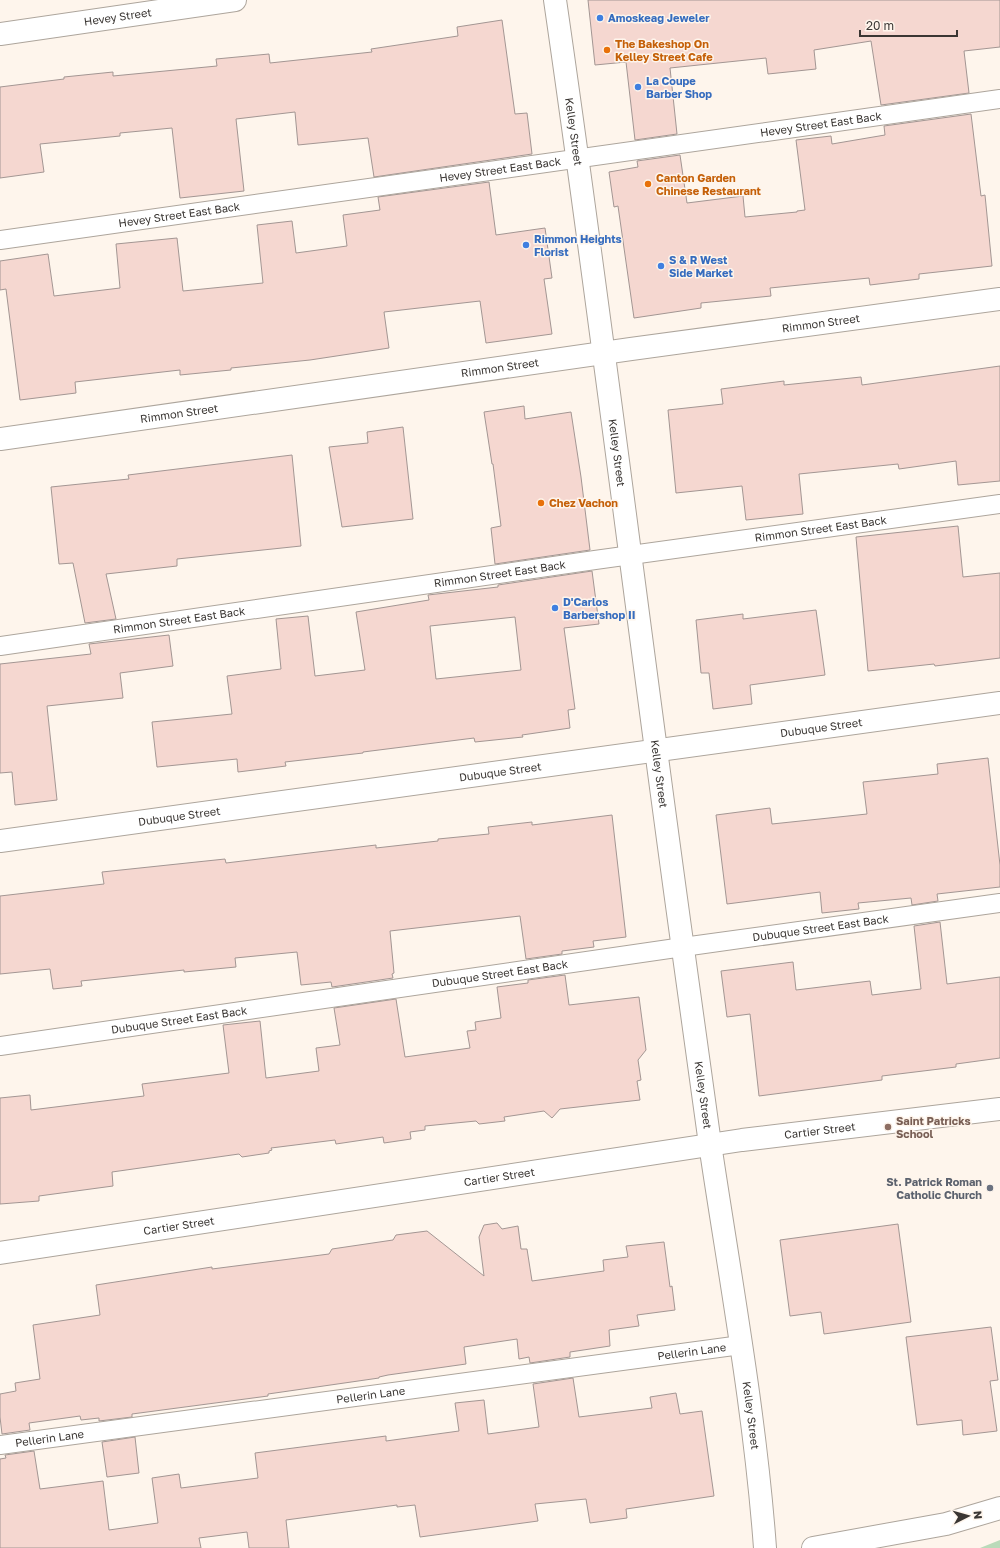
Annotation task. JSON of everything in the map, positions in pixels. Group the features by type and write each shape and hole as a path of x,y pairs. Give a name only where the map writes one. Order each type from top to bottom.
{"street":[{"name":"Hevey Street","path":"0,34 235,0"},
{"name":"Kelley Street","path":"555,0 578,158 656,751 710,1145 741,1345 763,1514 765,1548"},
{"name":"Rimmon Street","path":"0,439 1000,298"},
{"name":"Dubuque Street","path":"0,841 1000,703"},
{"name":"Cartier Street","path":"0,1253 710,1145 1000,1108"},
{"path":"813,1548 946,1524 1000,1508"}],"lane":[{"name":"Hevey Street East Back","path":"0,240 1000,99"},
{"name":"Rimmon Street East Back","path":"0,646 1000,504"},
{"name":"Dubuque Street East Back","path":"0,1046 683,947 1000,903"},
{"name":"Pellerin Lane","path":"0,1445 741,1345"}],"green space":[{"path":"1000,1540 1000,1548 980,1548"}],"building":[{"path":"588,0 1000,0 1000,47 964,51 969,93 881,105 871,41 814,50 816,69 768,74 766,58 670,68 677,134 635,140 626,62 595,65"},
{"path":"502,20 515,114 527,113 532,154 374,177 368,138 298,145 295,112 236,119 244,191 180,198 172,128 120,133 120,136 40,144 44,172 0,178 0,87 64,79 64,77 113,72 113,76 217,66 216,59 269,54 270,63 372,52 371,49 458,36 457,27"},
{"path":"971,114 981,196 985,195 992,266 919,274 919,279 870,285 869,278 770,288 771,296 701,303 701,308 634,318 618,206 614,207 609,172 638,167 637,161 680,155 687,203 743,196 745,217 797,212 805,210 796,140 831,136 832,144 885,135 884,126"},
{"path":"489,182 496,235 545,228 552,278 544,279 552,334 486,343 480,301 384,312 389,348 310,360 231,368 231,370 180,375 180,370 75,382 76,393 20,400 6,289 0,290 0,261 48,254 54,296 120,288 116,244 177,238 183,291 263,283 257,225 292,221 296,253 347,246 343,215 380,210 378,197"},
{"path":"1000,366 1000,481 958,485 956,461 899,469 898,464 799,474 803,514 746,520 742,486 676,493 668,410 723,404 721,389 784,381 784,385 861,377 862,385"},
{"path":"524,406 525,419 571,412 590,550 495,564 491,528 501,526 493,464 484,412"},
{"path":"403,427 413,519 342,527 329,447 368,443 367,432"},
{"path":"292,455 301,546 177,559 177,566 106,574 116,619 85,623 73,563 59,564 51,487 129,479 128,475"},
{"path":"958,526 963,577 1000,573 1000,658 935,666 934,664 868,671 856,537"},
{"path":"592,571 599,624 564,628 575,709 568,710 570,728 522,735 523,737 475,742 474,738 285,762 286,766 238,772 237,759 157,767 152,722 232,714 227,676 281,669 276,619 308,616 315,676 365,670 356,612 429,600 428,595 498,587 498,585","holes":["515,617 521,670 436,679 430,626"]},
{"path":"816,610 825,675 750,685 752,704 713,709 709,673 701,673 696,620 743,614 743,619"},
{"path":"169,635 173,666 120,673 123,698 47,706 57,800 15,805 12,772 0,773 0,664 91,654 89,644"},
{"path":"988,758 1000,865 1000,887 937,894 938,901 912,905 911,898 858,903 859,909 822,913 820,892 727,904 716,815 770,808 772,824 867,814 863,782 938,774 937,764"},
{"path":"612,815 626,937 593,941 594,947 562,951 562,954 526,959 520,916 390,931 394,973 392,974 393,978 332,987 331,982 301,985 297,952 235,958 236,967 184,972 184,970 81,981 82,986 53,989 50,969 0,974 0,896 104,884 102,872 225,859 226,863 376,845 376,848 438,841 438,839 489,834 488,827 532,822 532,825"},
{"path":"940,922 947,984 1000,977 1000,1058 956,1064 956,1067 882,1076 882,1080 759,1096 750,1014 727,1017 721,971 793,962 796,990 870,981 872,995 921,989 914,926"},
{"path":"565,975 569,1005 639,997 646,1050 638,1060 641,1080 637,1081 640,1100 560,1109 552,1118 544,1111 504,1117 505,1121 479,1124 476,1121 425,1126 425,1130 410,1132 411,1139 384,1143 383,1137 336,1144 335,1140 271,1148 272,1150 269,1151 269,1153 242,1157 239,1154 112,1172 113,1186 39,1196 39,1201 0,1204 0,1098 30,1095 31,1110 144,1096 142,1084 229,1073 223,1025 260,1021 266,1078 319,1071 316,1048 340,1045 334,1008 396,999 405,1057 470,1048 467,1031 476,1030 475,1022 501,1018 497,987 528,983 528,980"},
{"path":"497,1223 502,1229 518,1226 521,1249 527,1249 532,1281 604,1271 603,1260 628,1257 626,1246 664,1242 670,1287 672,1286 675,1310 637,1315 639,1326 609,1330 610,1346 570,1352 570,1357 530,1363 529,1357 519,1359 517,1339 464,1347 466,1364 268,1394 268,1396 132,1414 132,1417 99,1421 99,1418 81,1420 80,1416 29,1423 30,1430 2,1434 0,1394 16,1391 15,1383 40,1379 33,1325 100,1315 96,1285 212,1267 212,1269 329,1254 332,1249 393,1240 396,1235 427,1231 484,1276 479,1237 484,1225"},
{"path":"898,1224 911,1322 824,1334 821,1312 790,1316 780,1240"},
{"path":"991,1327 998,1380 990,1381 997,1431 963,1435 962,1420 917,1425 906,1337"},
{"path":"573,1378 579,1417 652,1408 650,1397 676,1393 680,1414 702,1411 714,1496 626,1509 627,1518 590,1523 586,1499 535,1504 538,1521 420,1537 415,1505 397,1507 397,1505 286,1520 289,1548 249,1548 247,1532 199,1538 201,1548 0,1548 0,1459 6,1458 5,1455 34,1451 40,1489 103,1481 109,1530 158,1523 152,1478 179,1474 181,1488 258,1478 255,1453 386,1436 386,1441 459,1431 455,1403 484,1400 488,1434 539,1427 533,1384"},
{"path":"135,1437 139,1473 107,1477 102,1442"}],"place":[{"name":"Amoskeag Jeweler","path":"600,18"},
{"name":"The Bakeshop On Kelley Street Cafe","path":"607,50"},
{"name":"La Coupe Barber Shop","path":"638,87"},
{"name":"Canton Garden Chinese Restaurant","path":"648,184"},
{"name":"Rimmon Heights Florist","path":"526,245"},
{"name":"S & R West Side Market","path":"661,266"},
{"name":"Chez Vachon","path":"541,503"},
{"name":"D'Carlos Barbershop II","path":"555,608"},
{"name":"Saint Patricks School","path":"888,1127"},
{"name":"St. Patrick Roman Catholic Church","path":"990,1188"}]}
